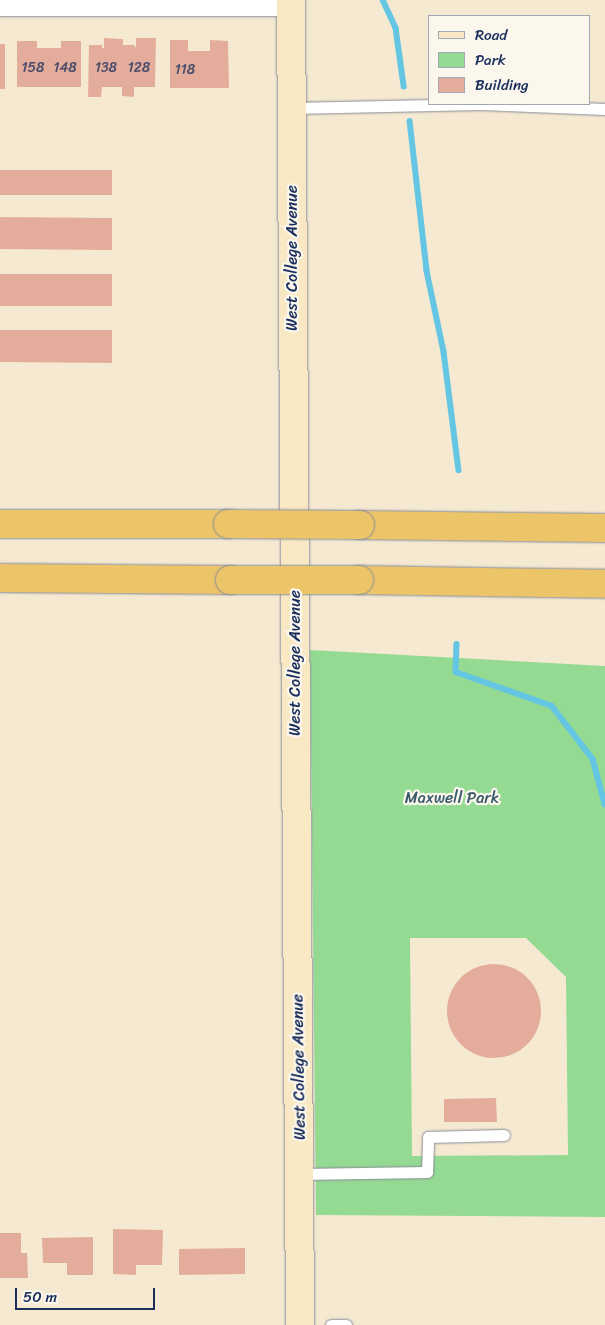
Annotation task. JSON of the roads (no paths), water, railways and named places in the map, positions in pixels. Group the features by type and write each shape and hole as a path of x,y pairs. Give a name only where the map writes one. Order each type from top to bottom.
{"highway":[{"path":"0,524 228,524 605,528"},
{"path":"0,578 359,580 605,584"}],"main road":[{"name":"West College Avenue","path":"291,2 300,1325"}],"street":[{"path":"0,5 43,2 291,2"}],"lane":[{"path":"292,108 433,105"},
{"path":"505,105 605,109"},
{"path":"300,1174 428,1172 428,1137 504,1135"},
{"path":"331,1325 346,1325"}],"waterway":[{"path":"383,0 396,28 404,86"},
{"path":"410,121 427,271 444,352 459,470"},
{"path":"457,644 456,672 552,706 593,759 605,804"}],"park label":[{"name":"Maxwell Park","path":"452,798"}]}
